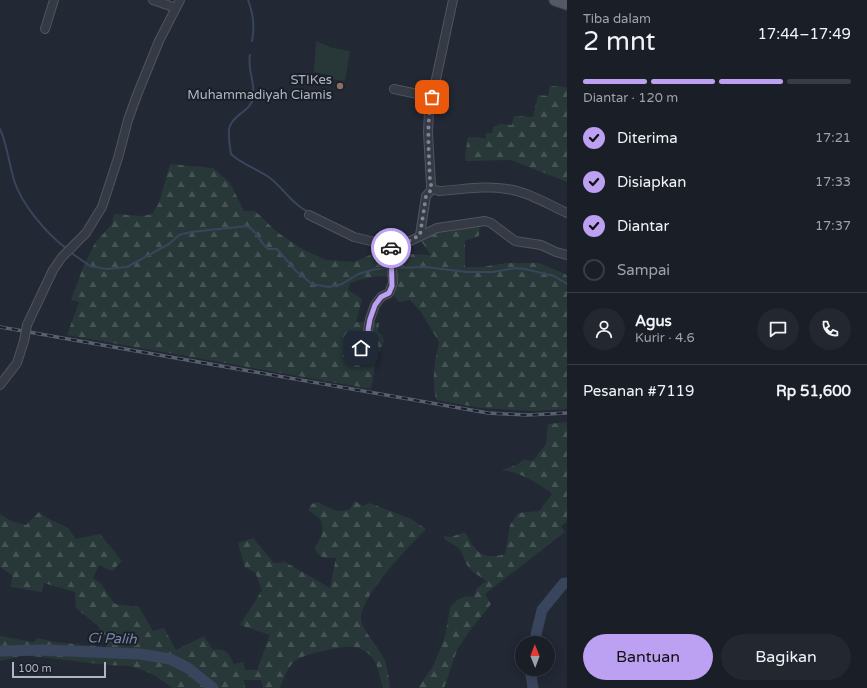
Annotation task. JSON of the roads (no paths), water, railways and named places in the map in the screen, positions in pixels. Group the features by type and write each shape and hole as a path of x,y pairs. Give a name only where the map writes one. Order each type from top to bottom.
{"main road":[{"path":"555,0 567,4"}],"street":[{"path":"45,29 54,0"},
{"path":"153,0 176,8"},
{"path":"0,385 17,363 24,341 27,324 53,270 62,256 66,254 86,233 102,207 137,95 159,41 180,0"},
{"path":"432,189 430,181 428,132 429,112 452,0"},
{"path":"394,89 432,97"},
{"path":"432,189 439,191 494,187 508,189 531,196 567,213"},
{"path":"420,235 426,196 432,189"},
{"path":"309,215 354,237 391,246 402,245 437,228 485,221 491,223 516,241 541,245 567,255"},
{"path":"361,348 370,335 368,330 375,305 381,297 389,293 392,286 391,246"}],"waterway":[{"path":"248,0 253,20 252,41"},
{"path":"250,55 249,61 254,93 252,102 235,118 229,128 231,154 235,158 270,178 294,202 309,212"},
{"path":"0,129 14,180 22,199 43,227 67,249"},
{"path":"70,252 90,266 107,269 127,267 169,244 179,235 191,232 247,226 256,233 268,249 277,249 296,271 312,284 329,287 342,284 358,274 376,269 390,268"},
{"path":"395,268 426,267 467,272 493,272 516,268 554,276 567,284"},
{"name":"Ci Palih","path":"536,636 542,610 564,583 567,583"},
{"name":"Ci Palih","path":"0,651 43,650 140,654 170,659 188,668 213,688"},
{"name":"Ci Palih","path":"531,676 533,688"}],"railway":[{"path":"0,327 488,413 527,415 567,413"}],"place":[{"name":"STIKes Muhammadiyah Ciamis","path":"340,86"}]}
